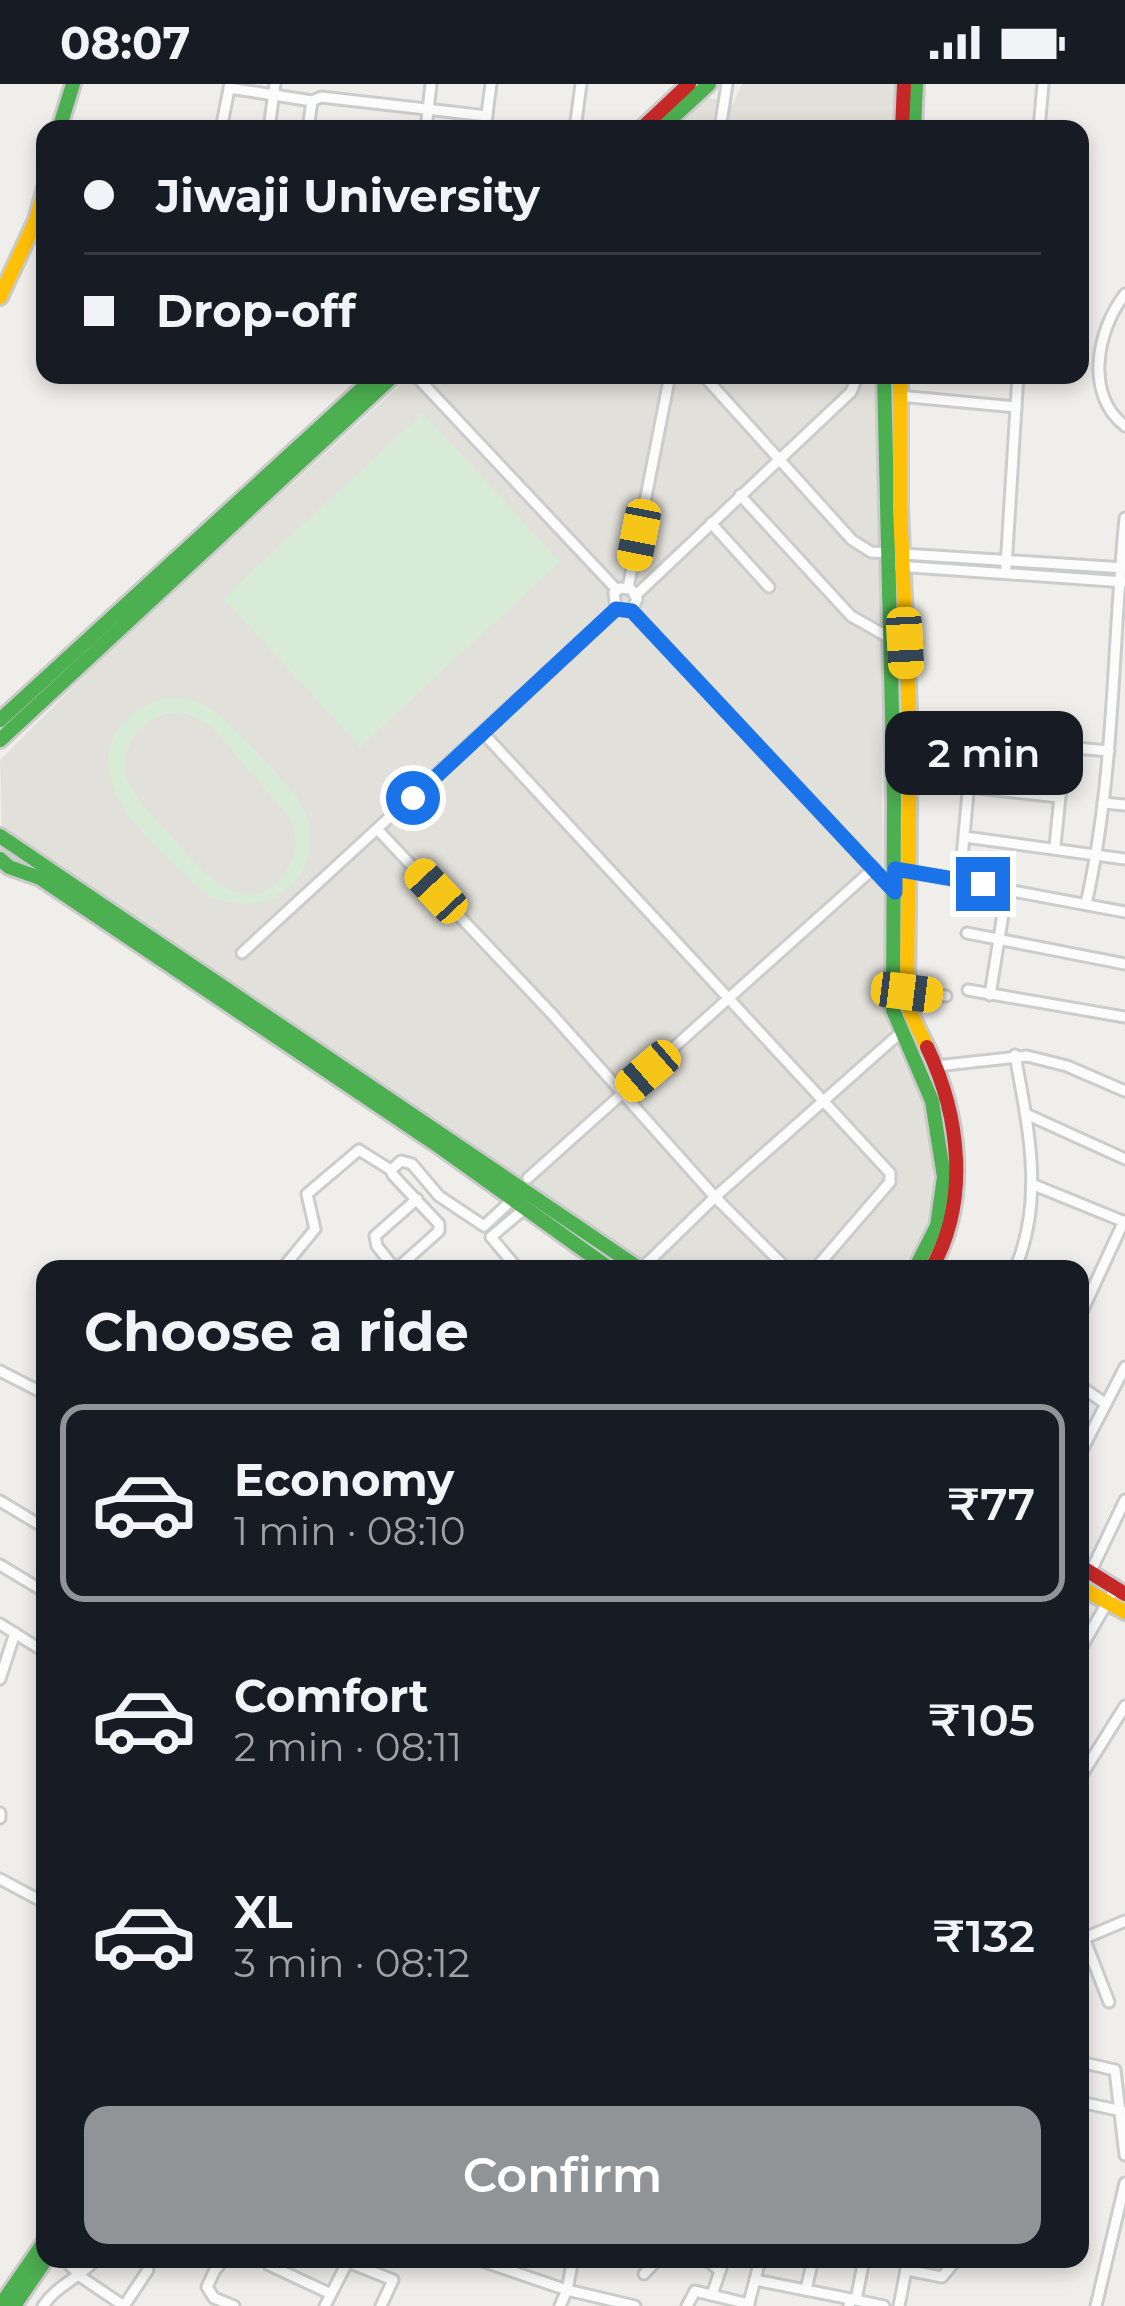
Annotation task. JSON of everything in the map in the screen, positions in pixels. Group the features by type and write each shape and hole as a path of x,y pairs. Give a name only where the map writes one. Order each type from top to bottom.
{"main road":[{"path":"62,120 73,84"},
{"path":"651,120 689,84"},
{"path":"670,120 709,84"},
{"path":"902,120 904,84"},
{"path":"914,120 916,84"},
{"path":"0,297 36,220"},
{"path":"0,720 367,384"},
{"path":"0,740 384,384"},
{"path":"885,384 910,731 901,870 895,892 892,993 899,1034 935,1066 955,1164 944,1224 922,1260"},
{"path":"900,384 890,638 892,731 907,992 943,1164 946,1241 936,1260"},
{"path":"0,836 521,1195 599,1260"},
{"path":"0,859 40,878 440,1148 626,1260"},
{"path":"1089,1573 1116,1595 1125,1612"},
{"path":"0,2306 36,2254"},
{"path":"14,2306 40,2268"}],"street":[{"path":"427,120 431,84"},
{"path":"486,120 490,84"},
{"path":"576,120 581,84"},
{"path":"721,120 727,84"},
{"path":"1040,120 1042,84"},
{"path":"223,120 230,86 275,89 312,101 321,97 487,116"},
{"path":"270,120 275,89"},
{"path":"309,120 312,101"},
{"path":"1125,294 1107,320 1099,367 1106,407 1125,425"},
{"path":"424,384 627,591"},
{"path":"668,384 627,591 632,611 895,892"},
{"path":"711,384 852,540 877,554 1005,575 1122,582"},
{"path":"616,609 612,602 711,523 854,384"},
{"path":"1005,575 1017,384"},
{"path":"899,396 1016,406"},
{"path":"740,495 836,602 890,638"},
{"path":"1086,904 1098,854 1109,751 1125,518"},
{"path":"711,523 769,587"},
{"path":"896,560 1123,568"},
{"path":"616,609 632,611"},
{"path":"242,953 616,609"},
{"path":"892,731 1109,751"},
{"path":"484,734 891,1177 822,1260"},
{"path":"960,879 973,738"},
{"path":"1054,846 1065,747"},
{"path":"969,787 1059,796"},
{"path":"1103,803 1125,805"},
{"path":"378,830 778,1260"},
{"path":"965,837 1125,859"},
{"path":"484,1226 620,1095 874,868"},
{"path":"901,870 1125,912"},
{"path":"991,994 1007,889"},
{"path":"967,933 1125,964"},
{"path":"968,990 1125,1017"},
{"path":"907,992 946,996"},
{"path":"650,1260 822,1099 899,1034"},
{"path":"1015,1055 1034,1185 1018,1260"},
{"path":"935,1066 1015,1055 1067,1066 1125,1090"},
{"path":"1026,1114 1125,1159"},
{"path":"286,1260 314,1229 307,1194 359,1150 391,1170 439,1224 439,1231 407,1260"},
{"path":"391,1170 401,1161 412,1164 439,1196 484,1226 510,1260"},
{"path":"1034,1185 1124,1222 1089,1297"},
{"path":"491,1237 521,1195"},
{"path":"388,1260 375,1236 417,1199"},
{"path":"1089,1436 1125,1367"},
{"path":"0,1371 36,1389"},
{"path":"1089,1392 1106,1403"},
{"path":"0,1501 36,1523"},
{"path":"1089,1563 1125,1502"},
{"path":"0,1565 36,1587"},
{"path":"1089,1636 1116,1595"},
{"path":"0,1624 36,1646"},
{"path":"0,1679 15,1633"},
{"path":"1089,1764 1125,1706"},
{"path":"0,1879 36,1899"},
{"path":"1089,1936 1125,1921"},
{"path":"1089,1955 1109,2002"},
{"path":"1089,2064 1115,2070 1125,2155"},
{"path":"1089,2104 1122,2111"},
{"path":"1096,2306 1125,2182"},
{"path":"72,2268 108,2301 124,2306 148,2270"},
{"path":"43,2306 58,2285 81,2277 88,2268"},
{"path":"216,2268 207,2287 214,2297 234,2306"},
{"path":"275,2268 331,2294"},
{"path":"290,2275 293,2268"},
{"path":"326,2306 345,2268"},
{"path":"367,2268 393,2280 381,2306"},
{"path":"519,2268 596,2301 630,2305"},
{"path":"560,2306 572,2268"},
{"path":"644,2274 650,2268"},
{"path":"716,2268 720,2271"},
{"path":"712,2295 721,2268"},
{"path":"687,2306 695,2291 748,2305 758,2268"},
{"path":"806,2290 811,2268"},
{"path":"852,2302 861,2268"},
{"path":"899,2306 906,2268"},
{"path":"917,2268 942,2278 949,2268"},
{"path":"755,2280 884,2306"}],"shaded area":[{"path":"742,84 896,84 894,120 683,120 707,97 733,104"},
{"path":"401,384 879,384 884,1007 890,1035 923,1101 934,1142 924,1239 906,1260 642,1260 382,1090 2,829 0,760 94,666"}],"green space":[{"path":"423,413 560,562 360,747 223,598"},
{"path":"163,699 208,707 282,779 306,813 308,858 300,875 271,899 233,903 197,887 146,836 117,797 109,754 117,731 137,710","holes":["187,714 210,725 292,824 291,864 272,887 256,894 239,893 208,875 145,808 127,779 126,754 137,732 157,717"]}],"traffic: fast":[{"path":"62,120 73,84"},
{"path":"670,120 709,84"},
{"path":"914,120 916,84"},
{"path":"0,720 367,384"},
{"path":"0,740 384,384"},
{"path":"884,384 894,799 893,1010 932,1101 944,1177 937,1226 920,1260"},
{"path":"0,836 627,1260"},
{"path":"0,859 40,878 440,1147 597,1260"},
{"path":"0,2306 36,2254"},
{"path":"14,2306 40,2268"}],"traffic: slow":[{"path":"0,297 36,220"},
{"path":"900,384 910,731 907,992 911,1014 927,1047"},
{"path":"1089,1592 1125,1612"}],"traffic: jam":[{"path":"651,120 689,84"},
{"path":"902,120 904,84"},
{"path":"927,1047 947,1101 956,1159 951,1216 935,1260"},
{"path":"1089,1572 1125,1594"}],"route":[{"path":"413,798 616,609 632,611 895,892 895,869 983,884"}]}
